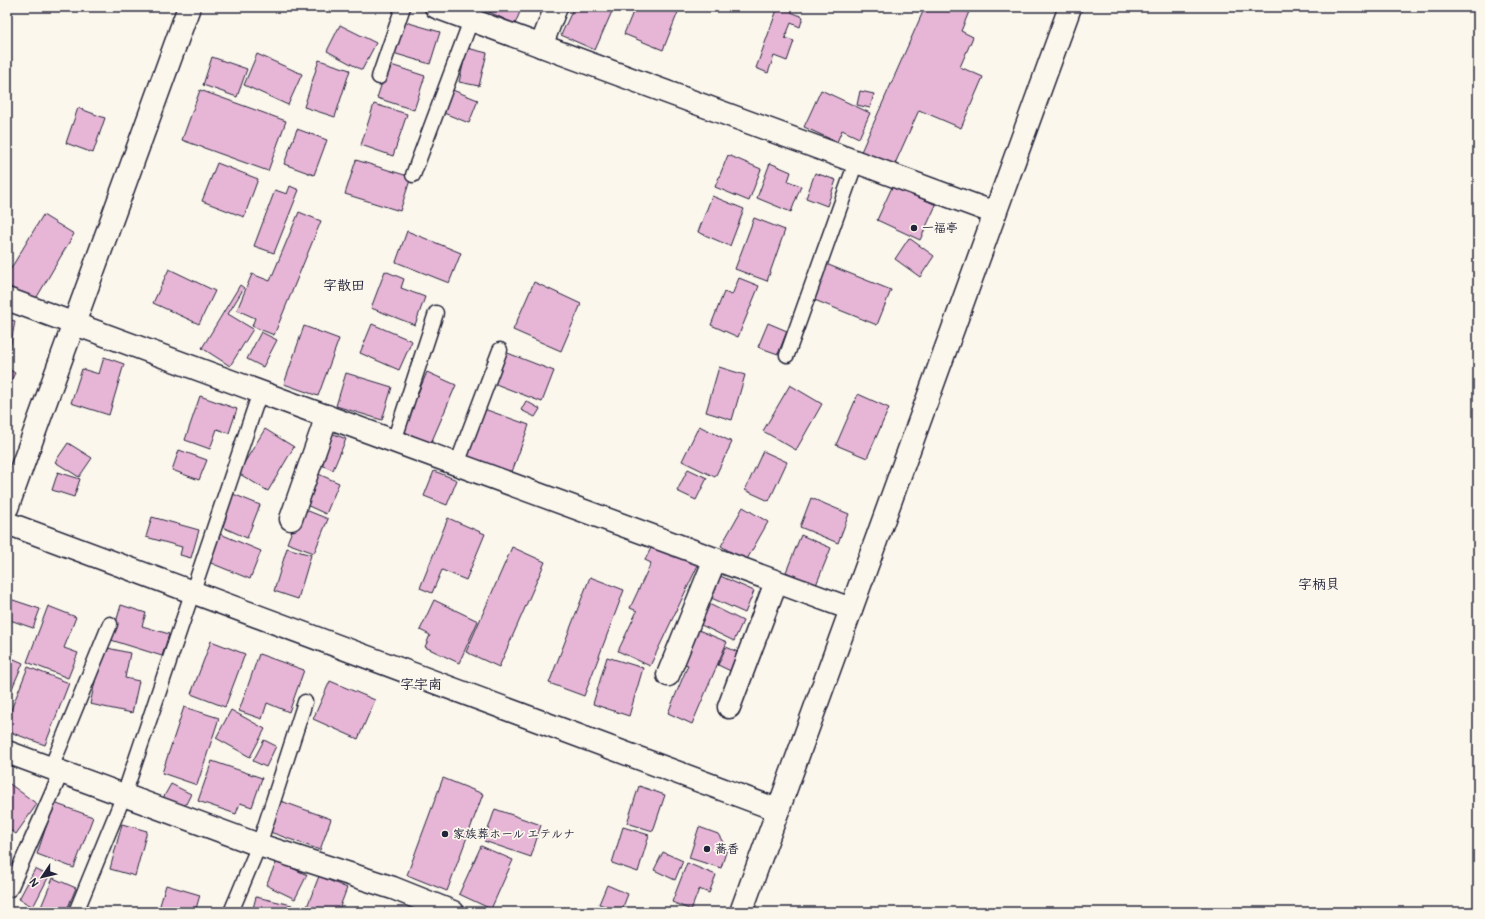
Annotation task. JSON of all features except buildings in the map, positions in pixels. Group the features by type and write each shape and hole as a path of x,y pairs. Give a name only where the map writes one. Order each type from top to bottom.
{"street":[{"path":"7,508 189,7"},
{"path":"436,7 474,14 541,46 994,214"},
{"path":"541,46 556,7"},
{"path":"741,912 1070,7"},
{"path":"7,299 851,609"},
{"path":"291,519 327,416"},
{"path":"7,523 778,810"},
{"path":"668,675 715,559"},
{"path":"728,707 776,582"},
{"path":"7,752 259,845 393,888 453,912"}],"lane":[{"path":"379,77 403,7"},
{"path":"413,175 474,14"},
{"path":"787,355 856,162"},
{"path":"394,441 436,313"},
{"path":"457,464 500,350"},
{"path":"76,912 124,795 194,593 260,392"},
{"path":"10,889 56,771 110,624"},
{"path":"231,912 259,845 305,702"}],"place":[{"name":"一福亭","path":"914,228"},
{"name":"家族葬ホール エテルナ","path":"445,834"},
{"name":"蕎香","path":"707,849"}],"district":[{"name":"字散田","path":"344,285"},
{"name":"字柄貝","path":"1319,584"},
{"name":"字宇南","path":"421,684"}]}
